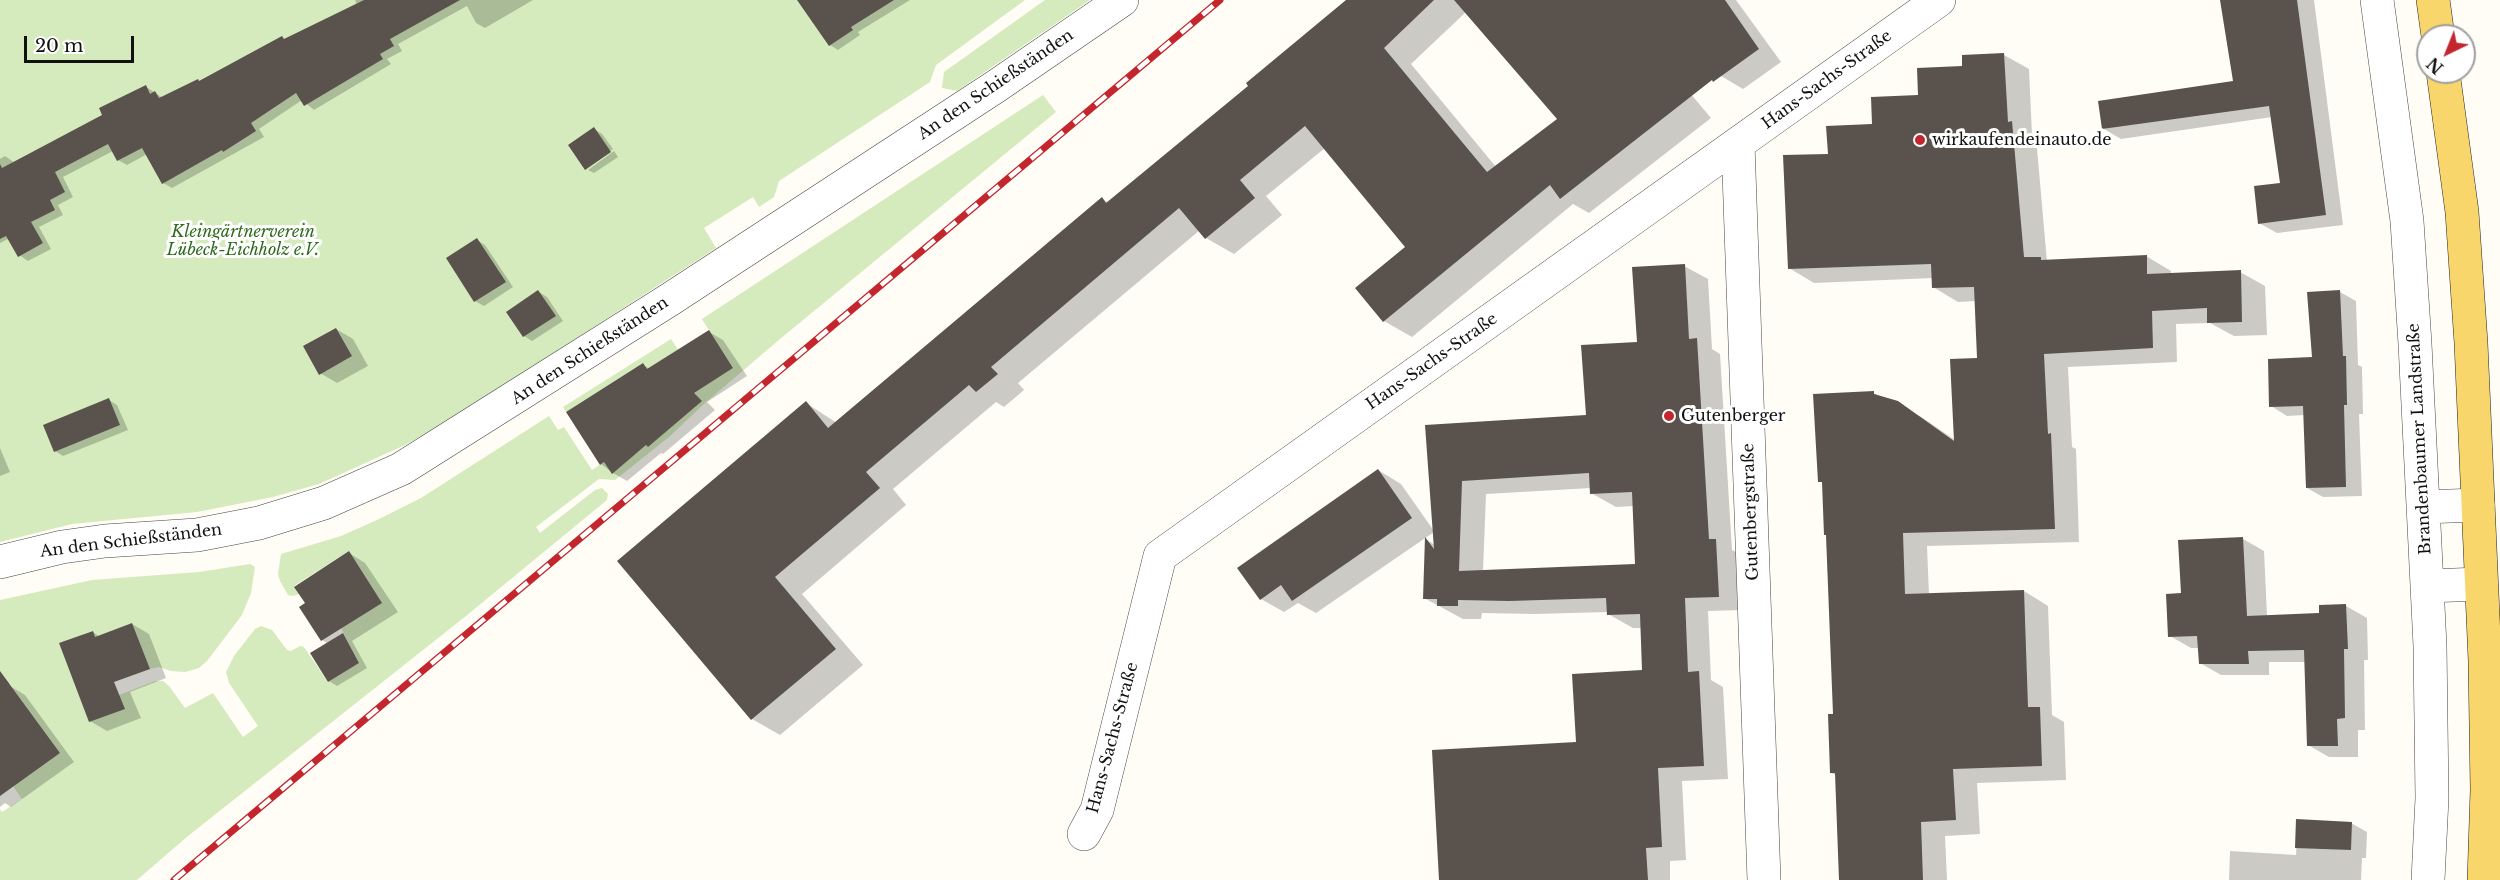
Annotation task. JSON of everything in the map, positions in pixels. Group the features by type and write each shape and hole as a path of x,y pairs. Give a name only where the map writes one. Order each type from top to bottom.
{"main road":[{"path":"2433,0 2436,24"},
{"path":"2445,84 2462,212 2494,791 2484,880"}],"street":[{"name":"An den Schießständen","path":"0,562 62,547 105,541 197,535 259,523 324,503 401,469 669,300 995,87 1122,0"},
{"name":"Hans-Sachs-Straße","path":"1084,834 1097,810 1160,556 1939,0"},
{"name":"Brandenbaumer Landstraße","path":"2377,0 2407,221 2427,586 2432,798 2428,880"},
{"name":"Gutenbergstraße","path":"1738,144 1764,880"},
{"path":"2422,507 2478,505"},
{"path":"2427,586 2481,584"}],"green space":[{"name":"Kleingärtnerverein Lübeck-Eichholz e.V.","path":"0,0 1025,0 936,65 930,82 779,181 774,197 759,207 753,197 704,228 716,248 445,423 405,445 319,484 273,497 197,512 72,524 0,542"},
{"path":"1045,0 1090,0 957,91 942,88 944,72"},
{"path":"1043,95 1056,112 780,339 669,437 615,480 599,479 536,527 540,533 595,490 602,488 608,494 607,500 466,616 188,836 137,880 0,880 0,809 2,812 22,799 5,775 27,776 60,753 10,684 0,691 0,600 92,580 199,572 250,564 255,567 251,593 242,615 207,661 199,668 185,672 159,667 150,669 132,623 95,637 92,631 59,644 119,695 155,681 163,681 185,708 213,693 243,737 258,726 229,683 226,672 234,656 255,629 261,626 272,630 287,650 304,647 328,682 359,663 341,628 349,551 294,586 299,594 293,596 288,595 278,574 281,554 341,536 421,498 549,416 558,430 564,427 592,470 604,462 612,473 646,445 648,447 643,363 566,412 563,407 671,339 703,387 733,368 702,319"}],"building":[{"path":"364,0 460,0 390,39 394,46 380,54 383,59 304,106 296,93 251,123 256,131 223,152 222,150 162,184 142,148 117,161 108,144 55,172 65,192 50,200 55,210 31,222 43,243 18,257 6,236 0,239 0,164 2,168 102,115 99,108 146,85 150,94 155,91 159,98 198,79 199,81 282,36 284,39"},
{"path":"797,0 894,0 851,27 853,30 829,46"},
{"path":"1346,0 1434,0 1384,48 1487,172 1557,119 1454,0 1725,0 1759,49 1713,82 1712,80 1560,199 1550,185 1383,322 1355,288 1405,247 1305,126 1240,180 1255,198 1205,239 1179,208 991,367 998,374 976,392 969,385 866,472 880,488 775,577 836,649 751,720 617,561 806,401 828,428 1102,197 1106,203 1248,86 1246,83"},
{"path":"2220,0 2297,0 2326,215 2258,224 2254,186 2280,183 2269,106 2102,129 2098,101 2233,81"},
{"path":"2004,53 2008,122 2012,121 2024,257 2041,257 2041,260 2147,255 2147,274 2241,270 2242,322 2207,323 2207,308 2152,311 2153,348 2044,354 2048,434 2051,433 2055,529 1903,533 1905,594 2024,590 2028,707 2040,707 2042,766 1953,769 1956,820 1921,822 1923,880 1839,880 1835,773 1830,773 1828,714 1833,714 1826,535 1824,535 1822,482 1818,482 1813,394 1874,391 1874,394 1898,401 1954,441 1950,359 1977,358 1974,287 1932,288 1931,264 1788,269 1783,155 1828,154 1826,126 1872,124 1871,97 1918,95 1917,68 1962,66 1962,55"},
{"path":"594,127 611,152 585,170 568,145"},
{"path":"477,238 506,282 474,302 446,258"},
{"path":"1685,264 1689,339 1697,338 1709,539 1716,539 1719,597 1685,598 1688,672 1699,671 1704,766 1658,768 1662,847 1646,848 1648,880 1439,880 1432,750 1576,742 1572,674 1642,670 1640,614 1607,615 1606,598 1458,600 1458,606 1437,606 1437,599 1423,599 1425,537 1434,549 1425,425 1586,415 1581,345 1637,342 1632,267","holes":["1589,473 1590,494 1632,492 1635,564 1459,571 1462,481"]},
{"path":"538,290 556,316 523,337 506,312"},
{"path":"2340,290 2343,356 2346,356 2347,405 2344,405 2346,487 2306,488 2303,406 2269,407 2268,359 2312,357 2307,292"},
{"path":"336,328 352,356 319,375 303,346"},
{"path":"709,330 733,368 694,393 702,401 612,474 604,462 600,465 566,412 643,363 647,369"},
{"path":"109,398 120,425 54,452 43,425"},
{"path":"1378,469 1412,518 1292,601 1281,585 1260,600 1237,568"},
{"path":"2243,537 2247,616 2319,613 2319,605 2346,604 2348,649 2344,649 2345,718 2337,719 2338,746 2307,746 2304,650 2248,651 2249,664 2199,664 2197,636 2168,637 2166,594 2181,593 2178,540"},
{"path":"349,551 382,603 321,641 299,607 305,603 294,587"},
{"path":"132,623 150,669 114,682 125,709 89,722 59,643 93,631 95,637"},
{"path":"343,633 359,663 328,682 310,653"},
{"path":"0,671 60,753 0,796"},
{"path":"2296,819 2352,822 2351,850 2295,848"}],"railway":[{"path":"174,880 1220,0"}],"place":[{"name":"wirkaufendeinauto.de","path":"1920,140"},
{"name":"Gutenberger","path":"1669,416"}]}
